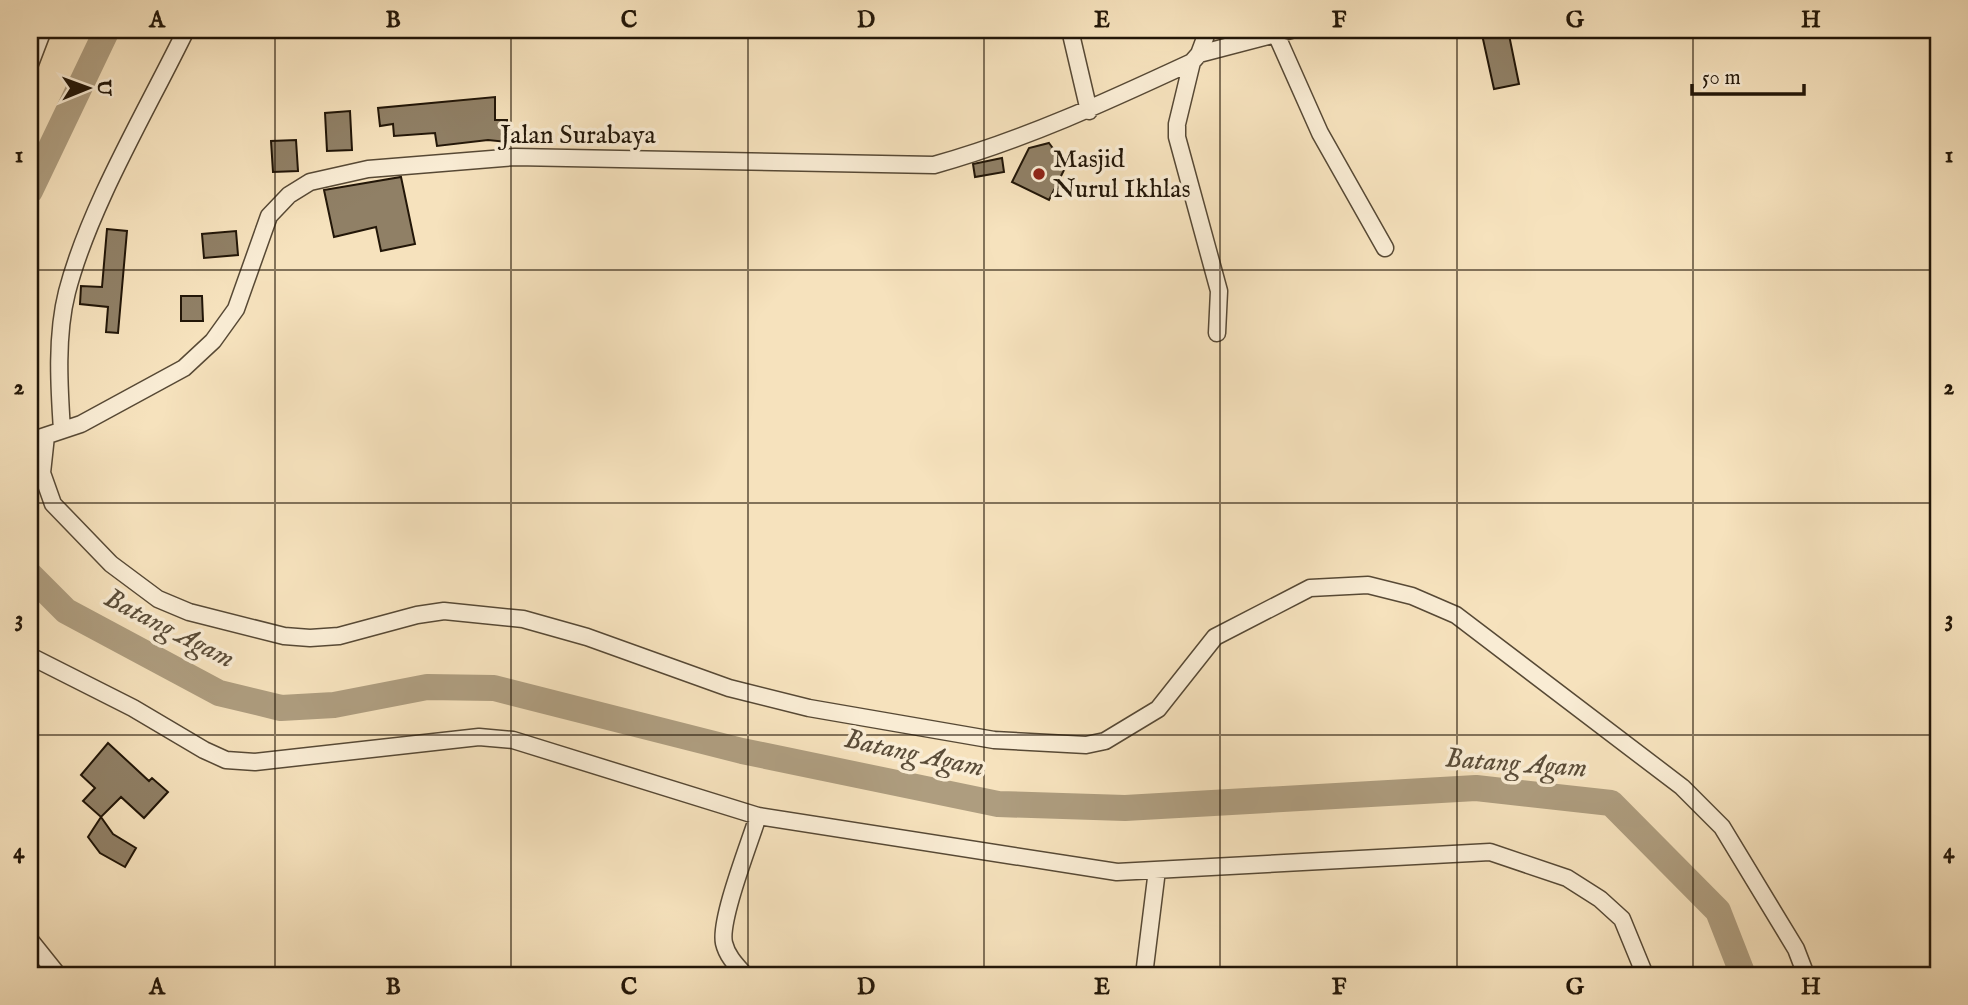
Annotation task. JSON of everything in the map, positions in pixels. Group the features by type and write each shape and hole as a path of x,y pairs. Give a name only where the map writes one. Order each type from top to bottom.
{"street":[{"path":"30,64 43,30"},
{"path":"186,30 104,197 67,293 54,433 43,473 53,504 111,564 158,598 189,612 284,636 310,638 339,636 417,615 444,611 523,619 587,637 729,688 809,708 995,740 1086,745 1105,741 1158,709 1215,637 1310,589 1368,585 1412,596 1456,615 1682,787 1722,827 1796,949 1806,975"},
{"path":"1070,30 1089,111"},
{"path":"1208,30 1196,58 1177,124 1177,137 1219,291 1217,333"},
{"path":"1284,32 1320,133 1385,248"},
{"name":"Jalan Surabaya","path":"30,441 80,424 184,368 213,341 236,309 269,215 289,195 310,182 368,169 515,157 934,165 982,152 1089,111 1196,58 1284,32"},
{"path":"30,656 133,708 226,760 255,762 479,737 513,740 758,816 1117,872 1490,852 1567,878 1600,899 1622,919 1645,975"},
{"path":"745,975 731,959 722,934 728,907 758,816"},
{"path":"1144,975 1157,870"},
{"path":"30,940 58,975"}],"building":[{"path":"1481,30 1508,30 1519,84 1494,89"},
{"path":"495,97 495,120 507,120 507,142 488,140 437,146 435,133 394,136 393,124 380,126 378,108"},
{"path":"350,111 352,150 327,151 325,113"},
{"path":"296,140 298,171 273,172 271,141"},
{"name":"Masjid Nurul Ikhlas","path":"1049,143 1066,166 1049,200 1012,182 1029,148"},
{"path":"1002,158 1004,172 975,177 973,164"},
{"path":"401,177 415,244 381,251 376,227 334,237 324,190"},
{"path":"107,229 127,231 118,333 106,332 108,307 80,304 81,286 102,287"},
{"path":"236,231 238,255 204,258 202,234"},
{"path":"181,296 202,296 203,321 181,321"},
{"path":"108,743 149,781 152,778 168,792 144,818 121,797 101,817 83,801 95,788 81,775"},
{"path":"101,817 113,834 136,848 125,867 100,853 88,837"}],"waterway":[{"name":"Batang Agam","path":"30,191 107,30"},
{"name":"Batang Agam","path":"30,575 66,611 219,693 281,708 334,705 427,687 494,688 742,751 998,804 1125,808 1476,788 1611,803 1718,911 1743,975"}],"place":[{"name":"Masjid Nurul Ikhlas","path":"1039,174"}]}
